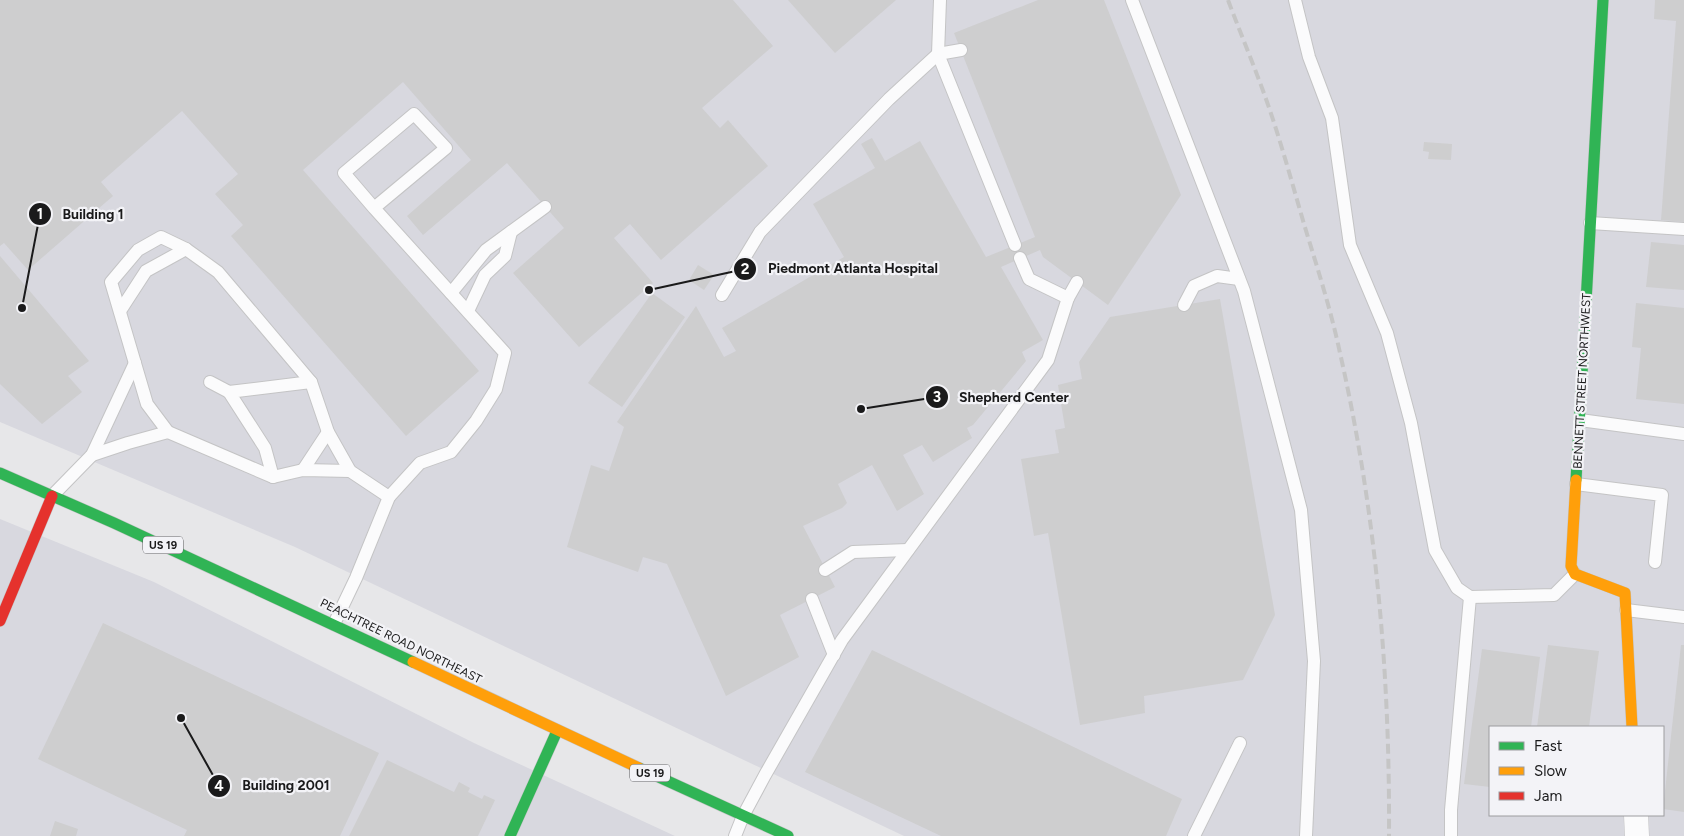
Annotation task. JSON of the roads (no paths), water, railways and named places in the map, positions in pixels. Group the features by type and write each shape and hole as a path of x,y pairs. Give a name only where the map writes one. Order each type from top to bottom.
{"main road":[{"name":"BENNETT STREET NORTHWEST","path":"1575,574 1572,566 1576,484 1603,0"},
{"name":"PEACHTREE ROAD NORTHEAST","path":"0,473 334,624 558,731 788,836"},
{"path":"0,621 52,496"},
{"path":"1575,574 1625,593 1632,726"},
{"path":"510,836 558,731"}],"street":[{"path":"1636,816 1637,836"}],"lane":[{"path":"940,0 938,54 1015,245"},
{"path":"1132,0 1244,291 1301,510 1314,661 1306,836"},
{"path":"1295,0 1309,57 1332,118 1350,245 1387,333 1411,424 1435,550 1457,588 1470,596 1554,595 1575,574"},
{"path":"722,296 760,232 889,99 938,54 961,50"},
{"path":"334,624 356,578 389,497 420,463 451,452 476,421 496,389 505,353 374,208 344,173 414,114 446,148 374,208"},
{"path":"451,293 486,250 545,207"},
{"path":"1590,224 1684,230"},
{"path":"468,311 485,275 505,256 511,232"},
{"path":"350,471 303,470 273,478 168,432 147,404 110,282 138,250 161,237 186,249 218,272 311,382 328,432 350,471 389,497"},
{"path":"120,311 146,271 186,249"},
{"path":"1020,258 1029,279 1068,298"},
{"path":"1184,305 1194,286 1217,276 1240,279"},
{"path":"734,836 743,816 842,640 1048,360 1068,298 1077,282"},
{"path":"52,496 92,455 134,363"},
{"path":"210,382 228,392 265,448 273,478"},
{"path":"228,392 311,382"},
{"path":"1580,420 1684,434"},
{"path":"92,455 168,432"},
{"path":"303,470 328,432"},
{"path":"1576,484 1662,495 1655,562"},
{"path":"826,570 853,552 908,550"},
{"path":"1451,836 1451,810 1470,596"},
{"path":"812,599 834,655"},
{"path":"1626,610 1684,617"},
{"path":"1194,836 1240,743"}],"railway":[{"path":"1228,0 1266,98 1324,288 1352,413 1372,533 1378,593 1387,715 1389,836"}],"place":[{"name":"Piedmont Atlanta Hospital","path":"649,290"},
{"name":"Building 1","path":"22,308"},
{"name":"Shepherd Center","path":"861,409"},
{"name":"Building 2001","path":"181,718"}]}
